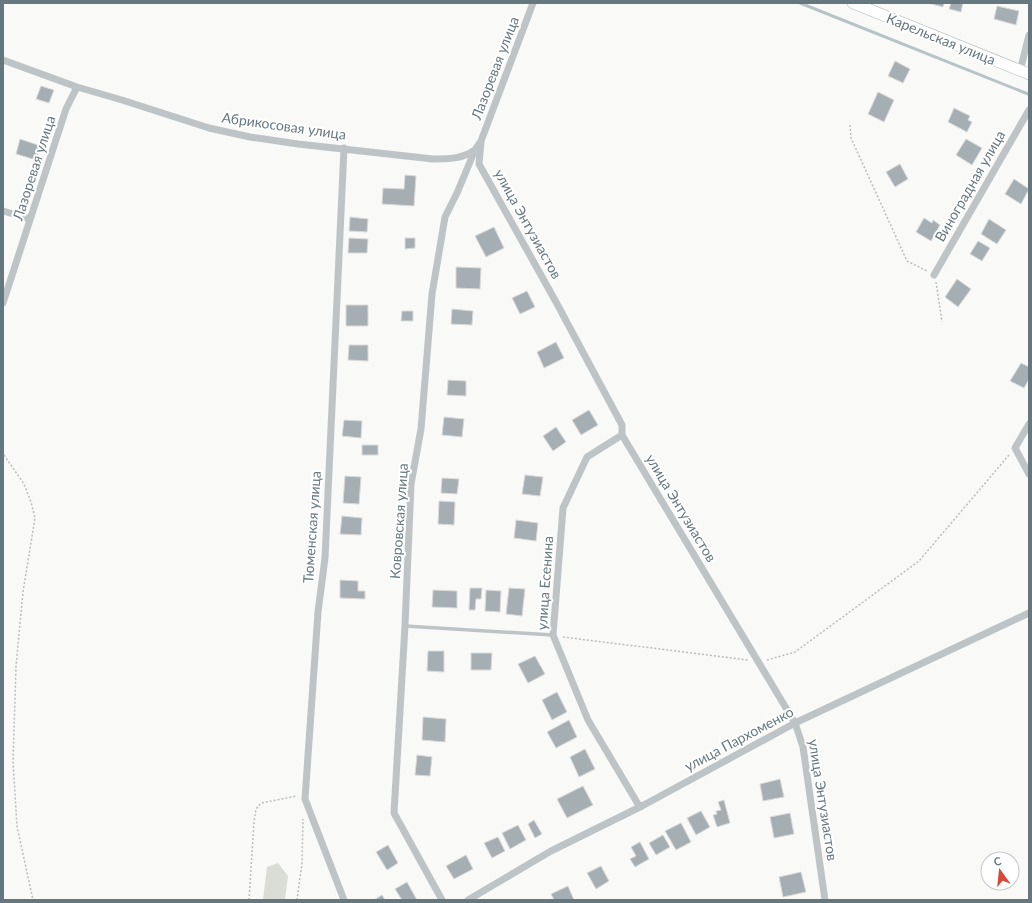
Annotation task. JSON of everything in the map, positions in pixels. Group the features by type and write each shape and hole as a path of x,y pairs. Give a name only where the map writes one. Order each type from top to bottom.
{"main road":[{"name":"Карельская улица","path":"853,3 1025,72"}],"street":[{"name":"Лазоревая улица","path":"481,141 533,3"},
{"path":"1025,72 1029,35"},
{"name":"Абрикосовая улица","path":"3,60 77,87 209,128 250,137 433,159 448,159 467,155 475,150"},
{"name":"Лазоревая улица","path":"3,303 66,109 77,87"},
{"name":"Виноградная улица","path":"934,275 1029,110"},
{"name":"Ковровская улица","path":"442,900 394,813 405,626 411,484 421,429 432,294 445,217 475,150 481,141"},
{"name":"улица Энтузиастов","path":"481,141 480,164 622,425 622,435 795,723 803,747 825,900"},
{"name":"Тюменская улица","path":"344,148 325,558 318,612 305,799 344,900"},
{"path":"3,211 30,219"},
{"path":"1029,424 1015,448 1029,474"},
{"name":"улица Есенина","path":"622,435 587,456 563,508 553,635 588,720 638,804 642,806"},
{"name":"улица Пархоменко","path":"468,900 551,851 642,806 795,723 1029,613"}],"lane":[{"path":"405,626 553,635"}],"path":[{"path":"850,125 851,138 907,261 934,275 942,322"},
{"path":"553,635 759,662 795,652 919,561 1015,448"},
{"path":"4,455 24,484 35,518 23,592 16,666 13,762 17,826 33,900"},
{"path":"249,900 256,809 261,803 285,799 296,795 305,799 301,870 297,900"}],"shaded area":[{"path":"278,863 288,876 285,900 263,900 267,867"}],"building":[{"path":"928,3 944,3 943,7"},
{"path":"951,3 963,3 961,12 949,9"},
{"path":"997,6 1019,11 1016,25 994,19"},
{"path":"895,61 910,69 903,83 888,76"},
{"path":"41,86 54,90 49,103 36,99"},
{"path":"878,92 894,100 884,122 868,114"},
{"path":"954,108 970,116 968,120 972,122 967,132 948,122"},
{"path":"20,139 41,146 36,160 16,154"},
{"path":"966,139 982,148 972,165 956,155"},
{"path":"900,164 908,179 895,187 886,172"},
{"path":"405,175 416,176 414,206 382,204 383,188 404,189"},
{"path":"1014,179 1029,189 1021,204 1005,194"},
{"path":"350,217 368,219 367,232 349,231"},
{"path":"924,218 932,223 933,220 940,225 931,241 916,232"},
{"path":"989,219 1006,230 997,244 981,234"},
{"path":"494,227 504,248 486,257 475,236"},
{"path":"349,238 368,239 367,253 348,253"},
{"path":"405,238 415,238 415,248 405,249"},
{"path":"978,241 990,248 982,261 970,254"},
{"path":"456,267 481,268 480,289 456,288"},
{"path":"957,279 971,289 958,307 945,297"},
{"path":"527,291 535,307 520,314 512,298"},
{"path":"346,305 368,305 368,326 346,326"},
{"path":"452,309 473,311 472,325 451,324"},
{"path":"402,311 413,311 413,321 401,321"},
{"path":"556,342 564,358 544,368 537,352"},
{"path":"349,345 368,345 368,361 348,360"},
{"path":"1021,363 1029,367 1029,379 1024,388 1010,381"},
{"path":"448,380 466,381 466,396 447,395"},
{"path":"589,410 598,425 581,435 572,420"},
{"path":"444,417 464,419 462,437 442,435"},
{"path":"344,420 362,421 361,438 342,436"},
{"path":"556,427 566,442 553,451 543,436"},
{"path":"362,445 378,445 378,455 362,455"},
{"path":"525,475 543,477 540,496 522,494"},
{"path":"345,476 361,477 359,504 343,503"},
{"path":"442,478 459,479 457,494 441,493"},
{"path":"439,501 455,502 454,525 438,524"},
{"path":"342,516 362,518 361,535 340,534"},
{"path":"516,520 538,523 536,541 514,538"},
{"path":"340,580 358,581 358,591 365,591 365,599 340,598"},
{"path":"470,588 482,588 481,599 476,599 475,610 469,610"},
{"path":"509,588 525,589 522,616 506,614"},
{"path":"433,590 457,591 457,608 432,607"},
{"path":"486,590 501,591 500,612 485,611"},
{"path":"428,651 444,651 444,672 427,671"},
{"path":"471,653 492,653 491,670 471,670"},
{"path":"535,656 545,674 528,683 518,664"},
{"path":"557,692 567,712 552,720 542,700"},
{"path":"423,717 446,719 445,742 422,740"},
{"path":"569,720 577,737 556,748 547,732"},
{"path":"585,749 595,769 579,777 570,757"},
{"path":"417,755 432,757 430,776 415,775"},
{"path":"780,779 784,797 763,801 760,784"},
{"path":"583,786 593,805 567,818 557,799"},
{"path":"724,800 730,823 717,827 713,815 717,814 716,811 721,810 718,802"},
{"path":"701,811 710,827 696,835 687,818"},
{"path":"790,813 794,834 774,838 770,817"},
{"path":"534,820 542,834 535,838 528,824"},
{"path":"681,823 691,842 676,850 665,831"},
{"path":"518,825 526,840 510,849 502,833"},
{"path":"663,835 670,847 656,855 649,843"},
{"path":"498,837 505,851 492,858 484,843"},
{"path":"640,842 649,859 635,867 630,859 636,856 631,847"},
{"path":"388,845 398,863 387,870 376,852"},
{"path":"466,855 473,869 454,879 446,866"},
{"path":"601,866 609,881 596,889 587,873"},
{"path":"801,872 806,892 783,897 779,877"},
{"path":"407,882 417,900 402,900 395,889"},
{"path":"568,886 574,900 554,900 551,894"},
{"path":"382,895 385,900 374,900"}],"waterway":[{"path":"800,3 1028,94"}]}
